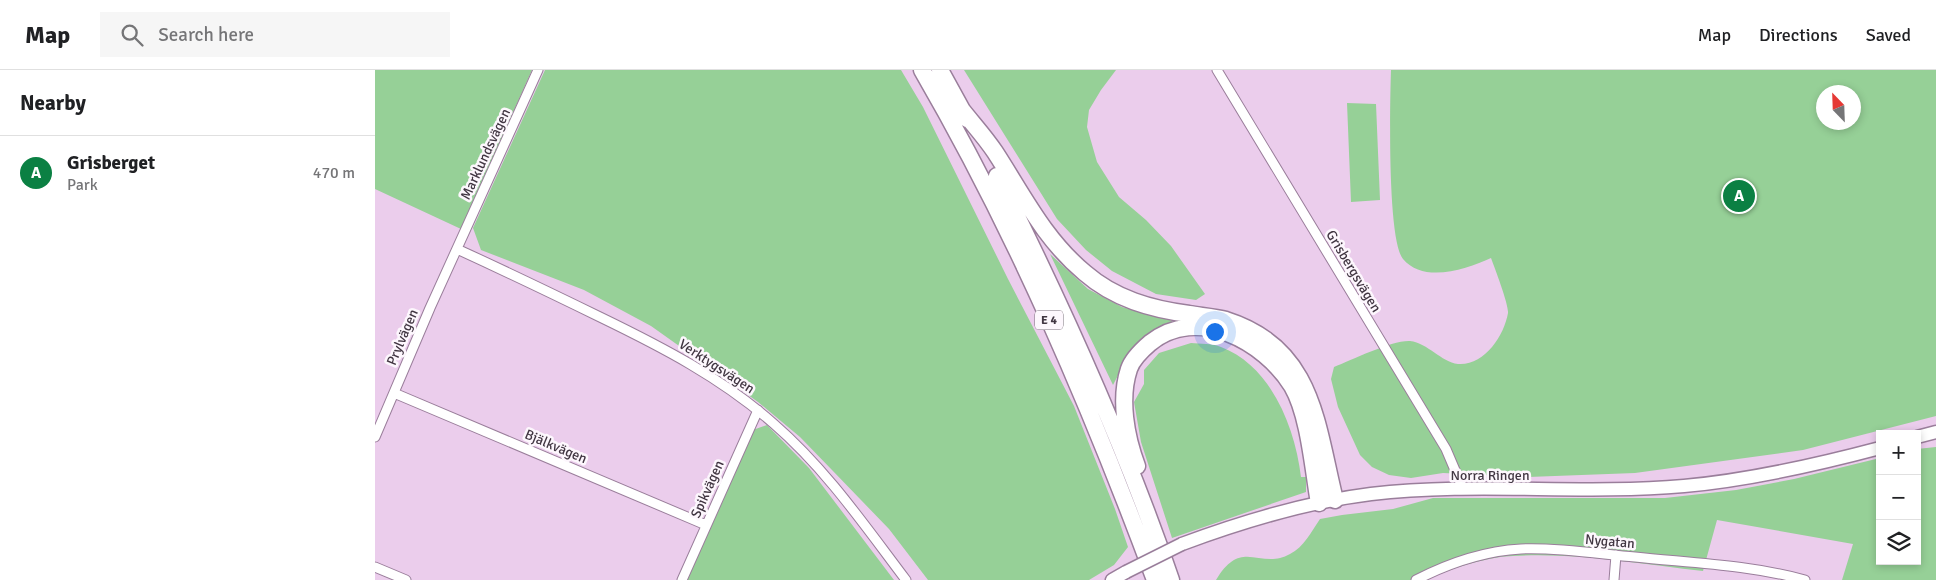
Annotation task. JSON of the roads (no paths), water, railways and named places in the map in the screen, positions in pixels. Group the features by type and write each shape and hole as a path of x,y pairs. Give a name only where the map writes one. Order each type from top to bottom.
{"highway":[{"name":"E 4","path":"922,70 1025,265 1109,460 1155,580"},
{"name":"E 4","path":"941,70 1033,247 1080,350 1153,528 1171,580"},
{"name":"E 4","path":"962,110 995,151 1019,192 1049,236 1085,274 1123,298 1156,310 1225,320 1257,333 1282,353 1301,378 1315,413 1323,455 1335,500"},
{"name":"E 4","path":"1153,528 1149,497 1133,453 1124,405 1129,368 1145,347 1159,335 1175,329 1204,328 1239,337 1255,346 1282,372 1293,387 1303,413 1319,503"}],"main road":[{"path":"1921,436 1936,432"},
{"name":"Norra Ringen","path":"1112,580 1182,544 1260,518 1335,500 1371,494 1463,489 1605,490 1684,486 1761,476 1876,449"}],"street":[{"name":"Marklundsvägen","path":"457,248 538,70"},
{"name":"Grisbergsvägen","path":"1217,70 1446,449 1463,489"},
{"name":"Prylvägen","path":"375,437 457,248"},
{"name":"Verktygsvägen","path":"457,248 678,356 719,381 776,425 835,486 906,580"},
{"name":"Bjälkvägen","path":"394,392 706,526"},
{"name":"Spikvägen","path":"682,580 757,410"},
{"name":"Nygatan","path":"1416,580 1435,570 1480,556 1521,549 1616,555 1761,570 1805,580"},
{"path":"1613,580 1616,555"},
{"path":"375,567 405,580"}],"place":[{"name":"Grisberget","path":"1739,196"}]}
